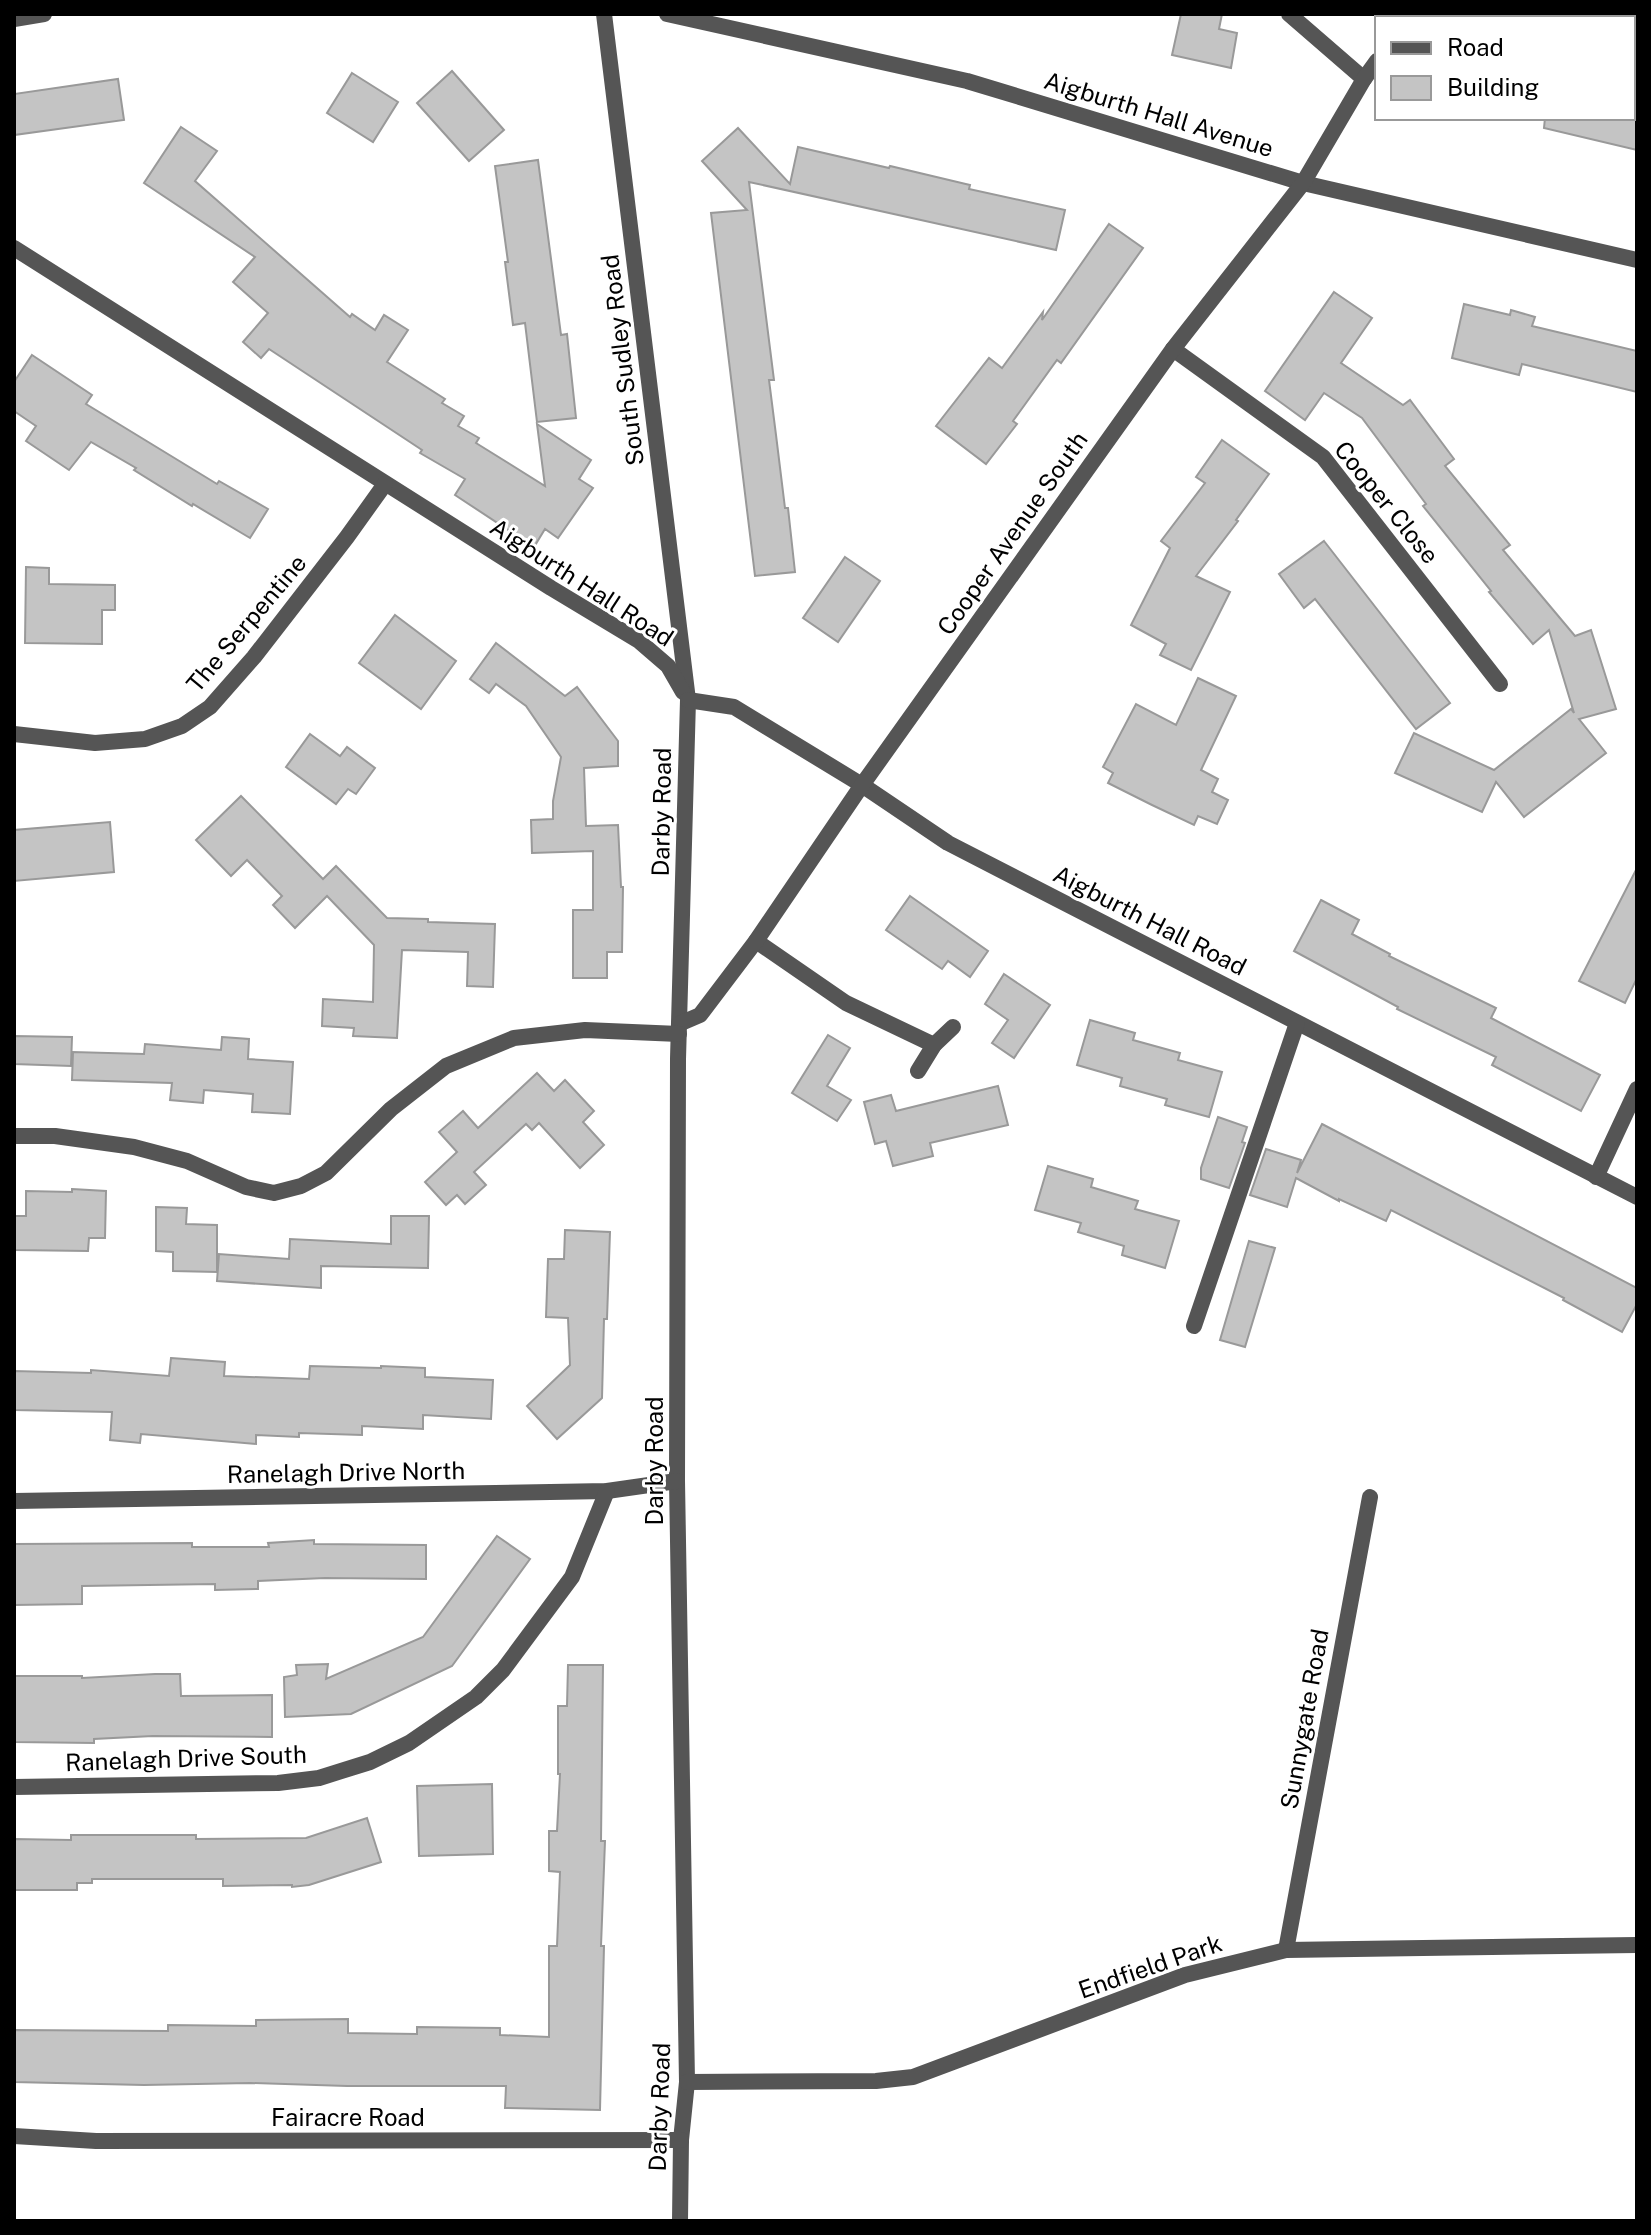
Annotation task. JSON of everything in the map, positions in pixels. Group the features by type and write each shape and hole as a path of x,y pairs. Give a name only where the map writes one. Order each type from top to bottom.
{"street":[{"path":"14,19 44,14"},
{"name":"South Sudley Road","path":"604,14 688,700"},
{"name":"Aigburth Hall Avenue","path":"667,14 967,81 1303,183 1637,260"},
{"path":"1289,14 1364,79"},
{"name":"Cooper Avenue South","path":"679,1029 700,1015 756,941 862,785 1173,349 1303,183 1375,64"},
{"name":"Aigburth Hall Road","path":"14,248 639,641 668,666 688,700 734,707 862,785 948,843 1637,1197"},
{"name":"Cooper Close","path":"1173,349 1323,457 1500,684"},
{"name":"The Serpentine","path":"14,734 95,743 145,739 182,726 201,714 254,657 385,484"},
{"name":"Darby Road","path":"680,2221 681,2140 687,2082 677,1481 679,1029 688,700"},
{"path":"756,941 846,1003 934,1045"},
{"path":"1194,1326 1297,1023"},
{"path":"918,1071 934,1045 953,1027"},
{"path":"14,1136 55,1136 134,1147 187,1161 246,1187 274,1193 301,1186 326,1173 391,1109 446,1066 514,1038 585,1030 679,1029"},
{"path":"1596,1177 1637,1089"},
{"name":"Ranelagh Drive North","path":"14,1501 607,1491 677,1481"},
{"name":"Ranelagh Drive South","path":"14,1787 278,1783 319,1778 370,1762 445,1720 476,1697 503,1670 572,1577 607,1491"},
{"name":"Sunnygate Road","path":"1286,1950 1370,1497"},
{"name":"Endfield Park","path":"687,2082 876,2081 913,2077 1185,1975 1286,1950 1637,1945"},
{"name":"Fairacre Road","path":"14,2136 96,2141 681,2140"}],"building":[{"path":"1181,14 1222,14 1219,29 1237,33 1231,68 1172,55"},
{"path":"452,71 504,130 469,161 417,103"},
{"path":"352,73 398,102 373,142 327,113"},
{"path":"118,79 124,120 14,135 14,94"},
{"path":"1637,118 1637,150 1544,128 1545,120"},
{"path":"181,127 217,151 195,181 350,317 352,314 375,330 384,315 408,330 387,362 445,399 442,403 464,416 458,426 479,438 476,443 545,486 537,424 591,460 579,479 593,488 558,538 545,529 534,547 455,495 465,479 420,453 422,450 269,349 261,358 243,342 268,313 233,282 255,257 144,183"},
{"path":"738,128 790,184 798,147 890,166 970,185 969,189 1065,210 1056,250 749,182 774,380 769,380 795,572 755,576 711,213 747,210 702,161"},
{"path":"538,160 561,335 567,334 576,418 537,422 525,323 513,325 495,166"},
{"path":"1109,224 1143,248 1061,363 1057,360 1013,421 1017,424 986,464 936,426 989,358 1002,368 1043,312 1042,320"},
{"path":"1334,292 1372,318 1341,363 1403,405 1410,400 1454,459 1445,466 1510,545 1503,550 1575,636 1591,630 1616,709 1579,719 1606,753 1524,817 1496,782 1482,812 1395,773 1414,733 1494,770 1571,709 1574,713 1549,630 1533,644 1423,506 1426,504 1362,418 1324,393 1305,420 1265,391"},
{"path":"1464,304 1510,315 1511,310 1535,317 1532,326 1637,351 1637,392 1522,364 1519,375 1452,358"},
{"path":"32,355 92,395 86,404 217,484 219,481 268,509 250,538 192,506 91,442 69,470 26,441 36,426 14,411 14,382"},
{"path":"1222,440 1269,474 1196,576 1230,592 1191,670 1160,655 1166,644 1131,625 1170,548 1161,541 1205,483 1196,477"},
{"path":"1324,541 1450,703 1416,729 1315,599 1304,608 1279,574"},
{"path":"845,557 880,581 838,642 803,618"},
{"path":"26,567 49,568 49,584 115,585 115,610 102,610 102,644 25,643"},
{"path":"395,615 456,661 421,709 359,663"},
{"path":"496,643 565,696 577,687 618,741 618,766 584,768 586,826 618,825 623,887 622,952 607,952 607,978 573,978 573,910 593,910 593,851 532,853 531,820 553,819 561,757 526,706 496,684 489,693 470,679"},
{"path":"1198,678 1236,696 1201,770 1218,779 1212,792 1228,800 1217,824 1198,816 1194,825 1108,783 1113,773 1103,767 1136,704 1176,725"},
{"path":"310,734 340,756 347,747 375,768 356,794 348,789 336,804 286,767"},
{"path":"241,796 323,879 336,866 387,918 495,924 493,987 467,986 468,952 402,950 397,1038 353,1036 354,1028 322,1026 323,999 373,1002 374,945 327,896 295,928 273,905 282,896 247,860 231,876 196,840"},
{"path":"110,822 114,872 14,881 14,830"},
{"path":"1637,868 1637,978 1625,1003 1579,981"},
{"path":"910,896 988,951 970,977 948,961 942,969 886,930"},
{"path":"1321,900 1359,920 1352,934 1389,956 1496,1008 1491,1018 1600,1075 1581,1111 1492,1065 1496,1057 1397,1009 1294,951"},
{"path":"1004,974 1050,1005 1014,1058 992,1043 1008,1020 985,1004"},
{"path":"1090,1020 1135,1033 1133,1040 1180,1053 1178,1060 1222,1072 1209,1117 1165,1105 1167,1099 1120,1086 1122,1078 1077,1065"},
{"path":"828,1035 850,1048 827,1086 851,1100 837,1121 792,1093"},
{"path":"14,1036 72,1037 71,1066 14,1064"},
{"path":"222,1037 249,1039 248,1059 293,1062 290,1114 252,1112 253,1094 204,1090 203,1103 170,1100 172,1083 72,1080 73,1052 144,1054 145,1044 221,1050"},
{"path":"537,1073 554,1091 565,1080 594,1111 583,1122 604,1145 580,1168 539,1123 532,1130 526,1124 474,1172 486,1185 465,1204 457,1195 446,1205 425,1182 457,1152 439,1132 463,1111 478,1128"},
{"path":"998,1086 1008,1125 930,1143 933,1156 893,1166 886,1141 875,1144 864,1102 891,1095 896,1111"},
{"path":"1218,1117 1247,1127 1242,1142 1245,1143 1229,1188 1201,1179 1201,1168"},
{"path":"1322,1124 1637,1288 1637,1304 1622,1332 1564,1298 1391,1210 1386,1221 1296,1178 1287,1207 1250,1195 1266,1149 1301,1160 1297,1173"},
{"path":"1048,1166 1093,1179 1091,1187 1138,1201 1135,1209 1179,1221 1165,1268 1122,1255 1124,1246 1078,1232 1081,1223 1035,1210"},
{"path":"72,1189 106,1191 105,1238 89,1238 88,1251 14,1250 14,1216 26,1216 26,1191 72,1192"},
{"path":"156,1207 187,1208 186,1224 217,1225 217,1272 173,1271 173,1252 156,1251"},
{"path":"391,1216 429,1216 428,1268 321,1266 321,1288 217,1281 219,1254 289,1259 290,1239 391,1244"},
{"path":"565,1230 610,1232 607,1319 604,1319 602,1398 557,1439 527,1406 570,1365 568,1318 546,1317 548,1259 564,1259"},
{"path":"1249,1241 1275,1248 1245,1347 1220,1340"},
{"path":"171,1358 225,1362 224,1376 309,1379 310,1366 381,1366 425,1368 425,1377 493,1380 491,1419 423,1415 423,1429 362,1426 362,1435 256,1435 256,1444 141,1434 140,1443 110,1440 112,1412 14,1410 14,1371 91,1373 91,1370 169,1376"},
{"path":"497,1536 530,1559 452,1666 351,1714 285,1717 284,1677 297,1675 296,1665 328,1664 326,1679 423,1637"},
{"path":"314,1540 314,1544 426,1545 426,1579 258,1581 258,1589 215,1590 215,1584 82,1586 82,1604 14,1605 14,1544 192,1543 192,1547 269,1547 268,1543"},
{"path":"568,1665 603,1665 601,1841 605,1841 600,2110 505,2108 506,2086 14,2082 14,2030 168,2031 168,2025 256,2026 256,2020 348,2019 348,2033 417,2034 417,2027 500,2028 500,2035 549,2037 549,1946 557,1946 560,1872 549,1871 549,1831 557,1831 560,1774 558,1706 567,1706"},
{"path":"180,1674 181,1696 272,1695 272,1737 153,1736 94,1739 94,1743 14,1742 14,1676 82,1678"},
{"path":"492,1784 493,1854 419,1856 417,1786"},
{"path":"367,1818 381,1862 309,1885 223,1886 223,1879 92,1879 92,1883 77,1883 77,1890 14,1890 14,1839 71,1840 71,1835 196,1835 196,1839 306,1838"}]}
